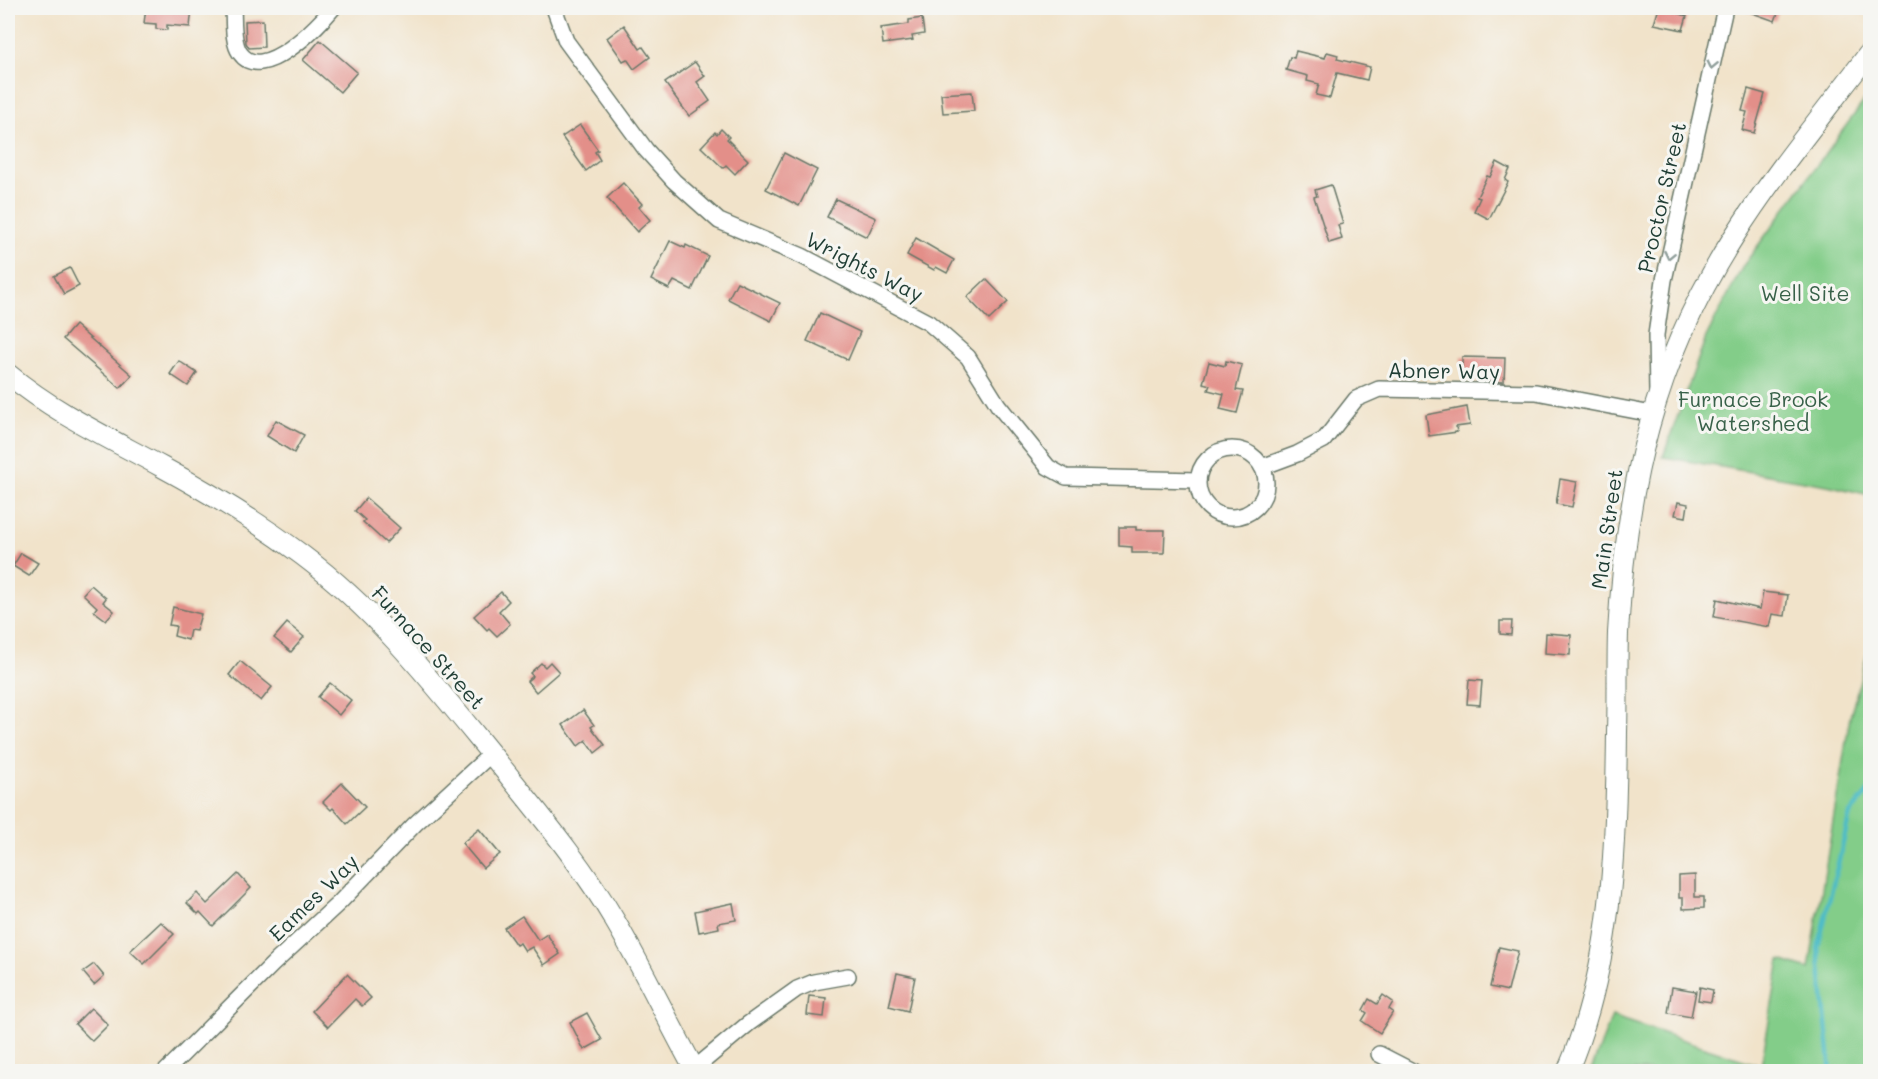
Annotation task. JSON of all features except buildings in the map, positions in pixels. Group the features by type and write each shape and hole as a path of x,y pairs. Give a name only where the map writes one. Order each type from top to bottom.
{"main road":[{"name":"Main Street","path":"1567,1071 1584,1026 1606,924 1615,800 1618,636 1622,578 1633,492 1654,406 1691,314 1732,240 1769,185 1870,52"},
{"name":"Furnace Street","path":"8,374 53,407 201,489 256,523 302,555 346,592 389,634 439,689 542,816 596,890 695,1070"}],"street":[{"path":"233,8 235,40 240,54 250,61 259,63 279,57 322,22 333,8"},
{"name":"Wrights Way","path":"554,8 566,41 646,150 674,181 718,221 802,256 929,323 968,357 998,405 1048,467 1066,477 1198,480"},
{"name":"Proctor Street","path":"1654,406 1656,335 1661,298 1725,8"},
{"name":"Abner Way","path":"1262,468 1324,440 1356,399 1378,389 1536,392 1654,406"},
{"path":"1225,449 1242,450 1250,454 1262,468 1266,485 1260,501 1247,513 1238,516 1221,515 1206,505 1198,489 1198,480 1203,464 1209,457 1225,449"},
{"name":"Eames Way","path":"165,1071 273,964 340,902 415,824 491,754"},
{"path":"695,1070 748,1024 797,989 814,982 848,976"},
{"path":"1379,1054 1414,1071"}],"green space":[{"path":"1870,93 1870,495 1827,485 1663,457 1706,337 1743,266"},
{"path":"1870,644 1870,1071 1591,1071 1612,1016 1761,1066 1780,960 1809,969 1850,717"}],"waterway":[{"path":"1831,1072 1818,947 1850,814 1870,789"}],"park label":[{"name":"Well Site","path":"1805,292"},
{"name":"Furnace Brook Watershed","path":"1753,410"}]}
